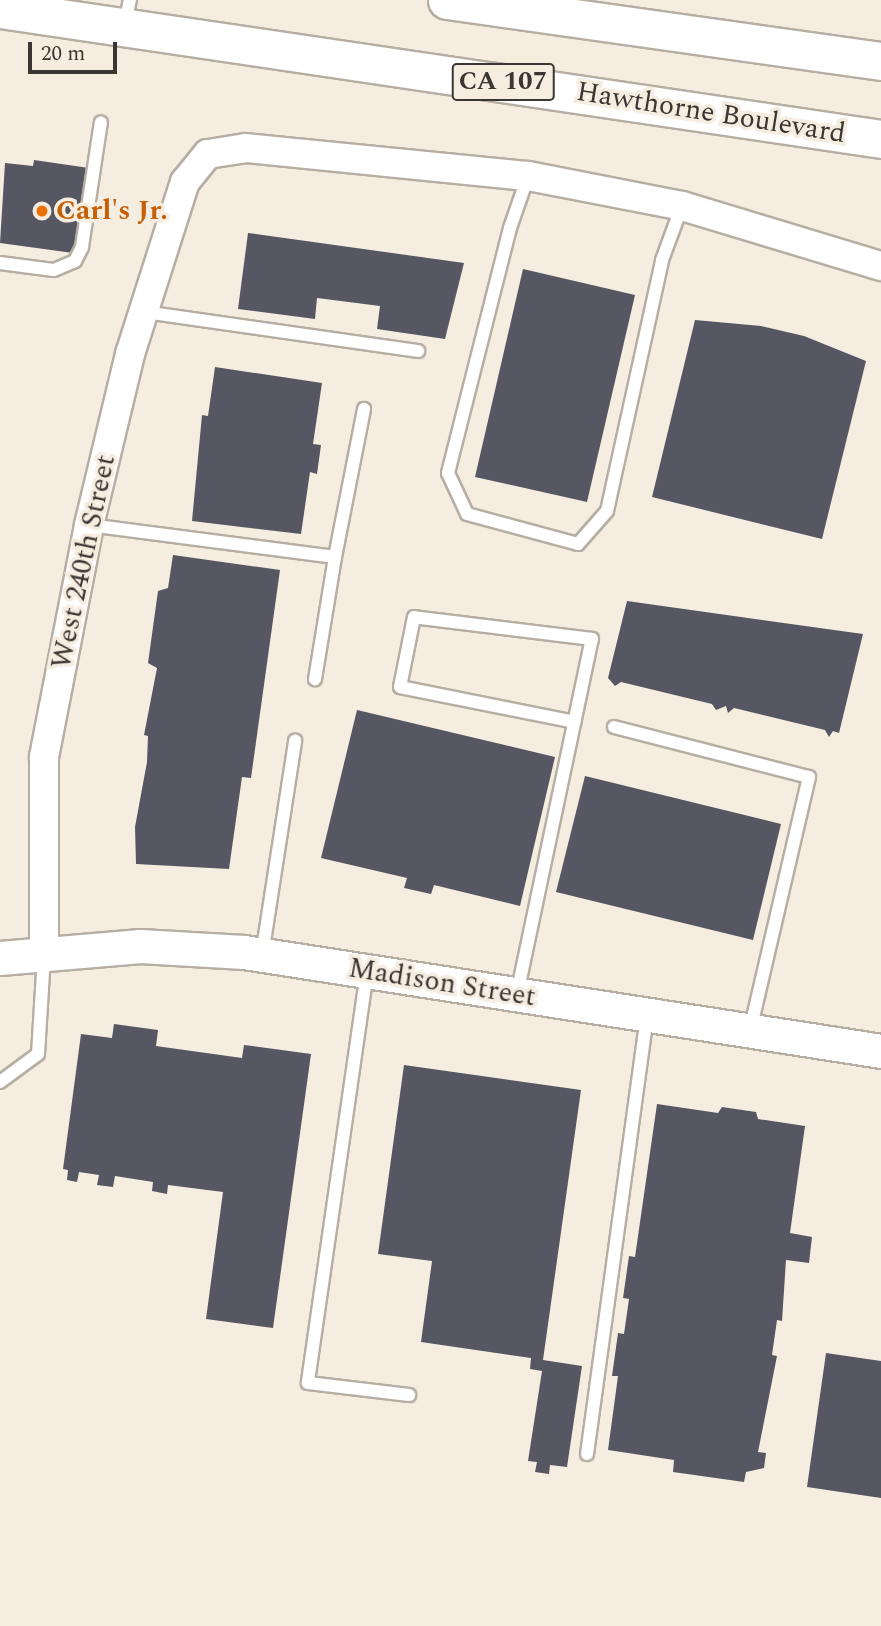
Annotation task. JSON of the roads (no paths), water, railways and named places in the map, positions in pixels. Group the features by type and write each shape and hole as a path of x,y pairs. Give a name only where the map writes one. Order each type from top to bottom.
{"main road":[{"path":"447,0 625,19 881,61"},
{"name":"Hawthorne Boulevard","path":"0,9 127,12 881,139"},
{"name":"Madison Street","path":"0,958 44,952 140,946 262,955 881,1051"}],"street":[{"name":"West 240th Street","path":"44,952 44,757 89,525 143,312 185,182 208,154 246,148 528,176"},
{"path":"528,176 682,206 881,266"}],"lane":[{"path":"0,263 54,270 75,261 82,247 101,122"},
{"path":"528,176 510,228 448,473 467,514 578,544 607,511 662,260 682,206"},
{"path":"143,312 418,351"},
{"path":"315,679 363,409"},
{"path":"89,525 335,557"},
{"path":"517,995 593,639 414,617 400,687 575,722"},
{"path":"614,727 809,777 750,1031"},
{"path":"262,955 295,741"},
{"path":"0,1082 38,1054 44,952"},
{"path":"367,971 308,1383 409,1395"},
{"path":"587,1454 647,1015"}],"place":[{"name":"Carl's Jr.","path":"42,211"}]}
